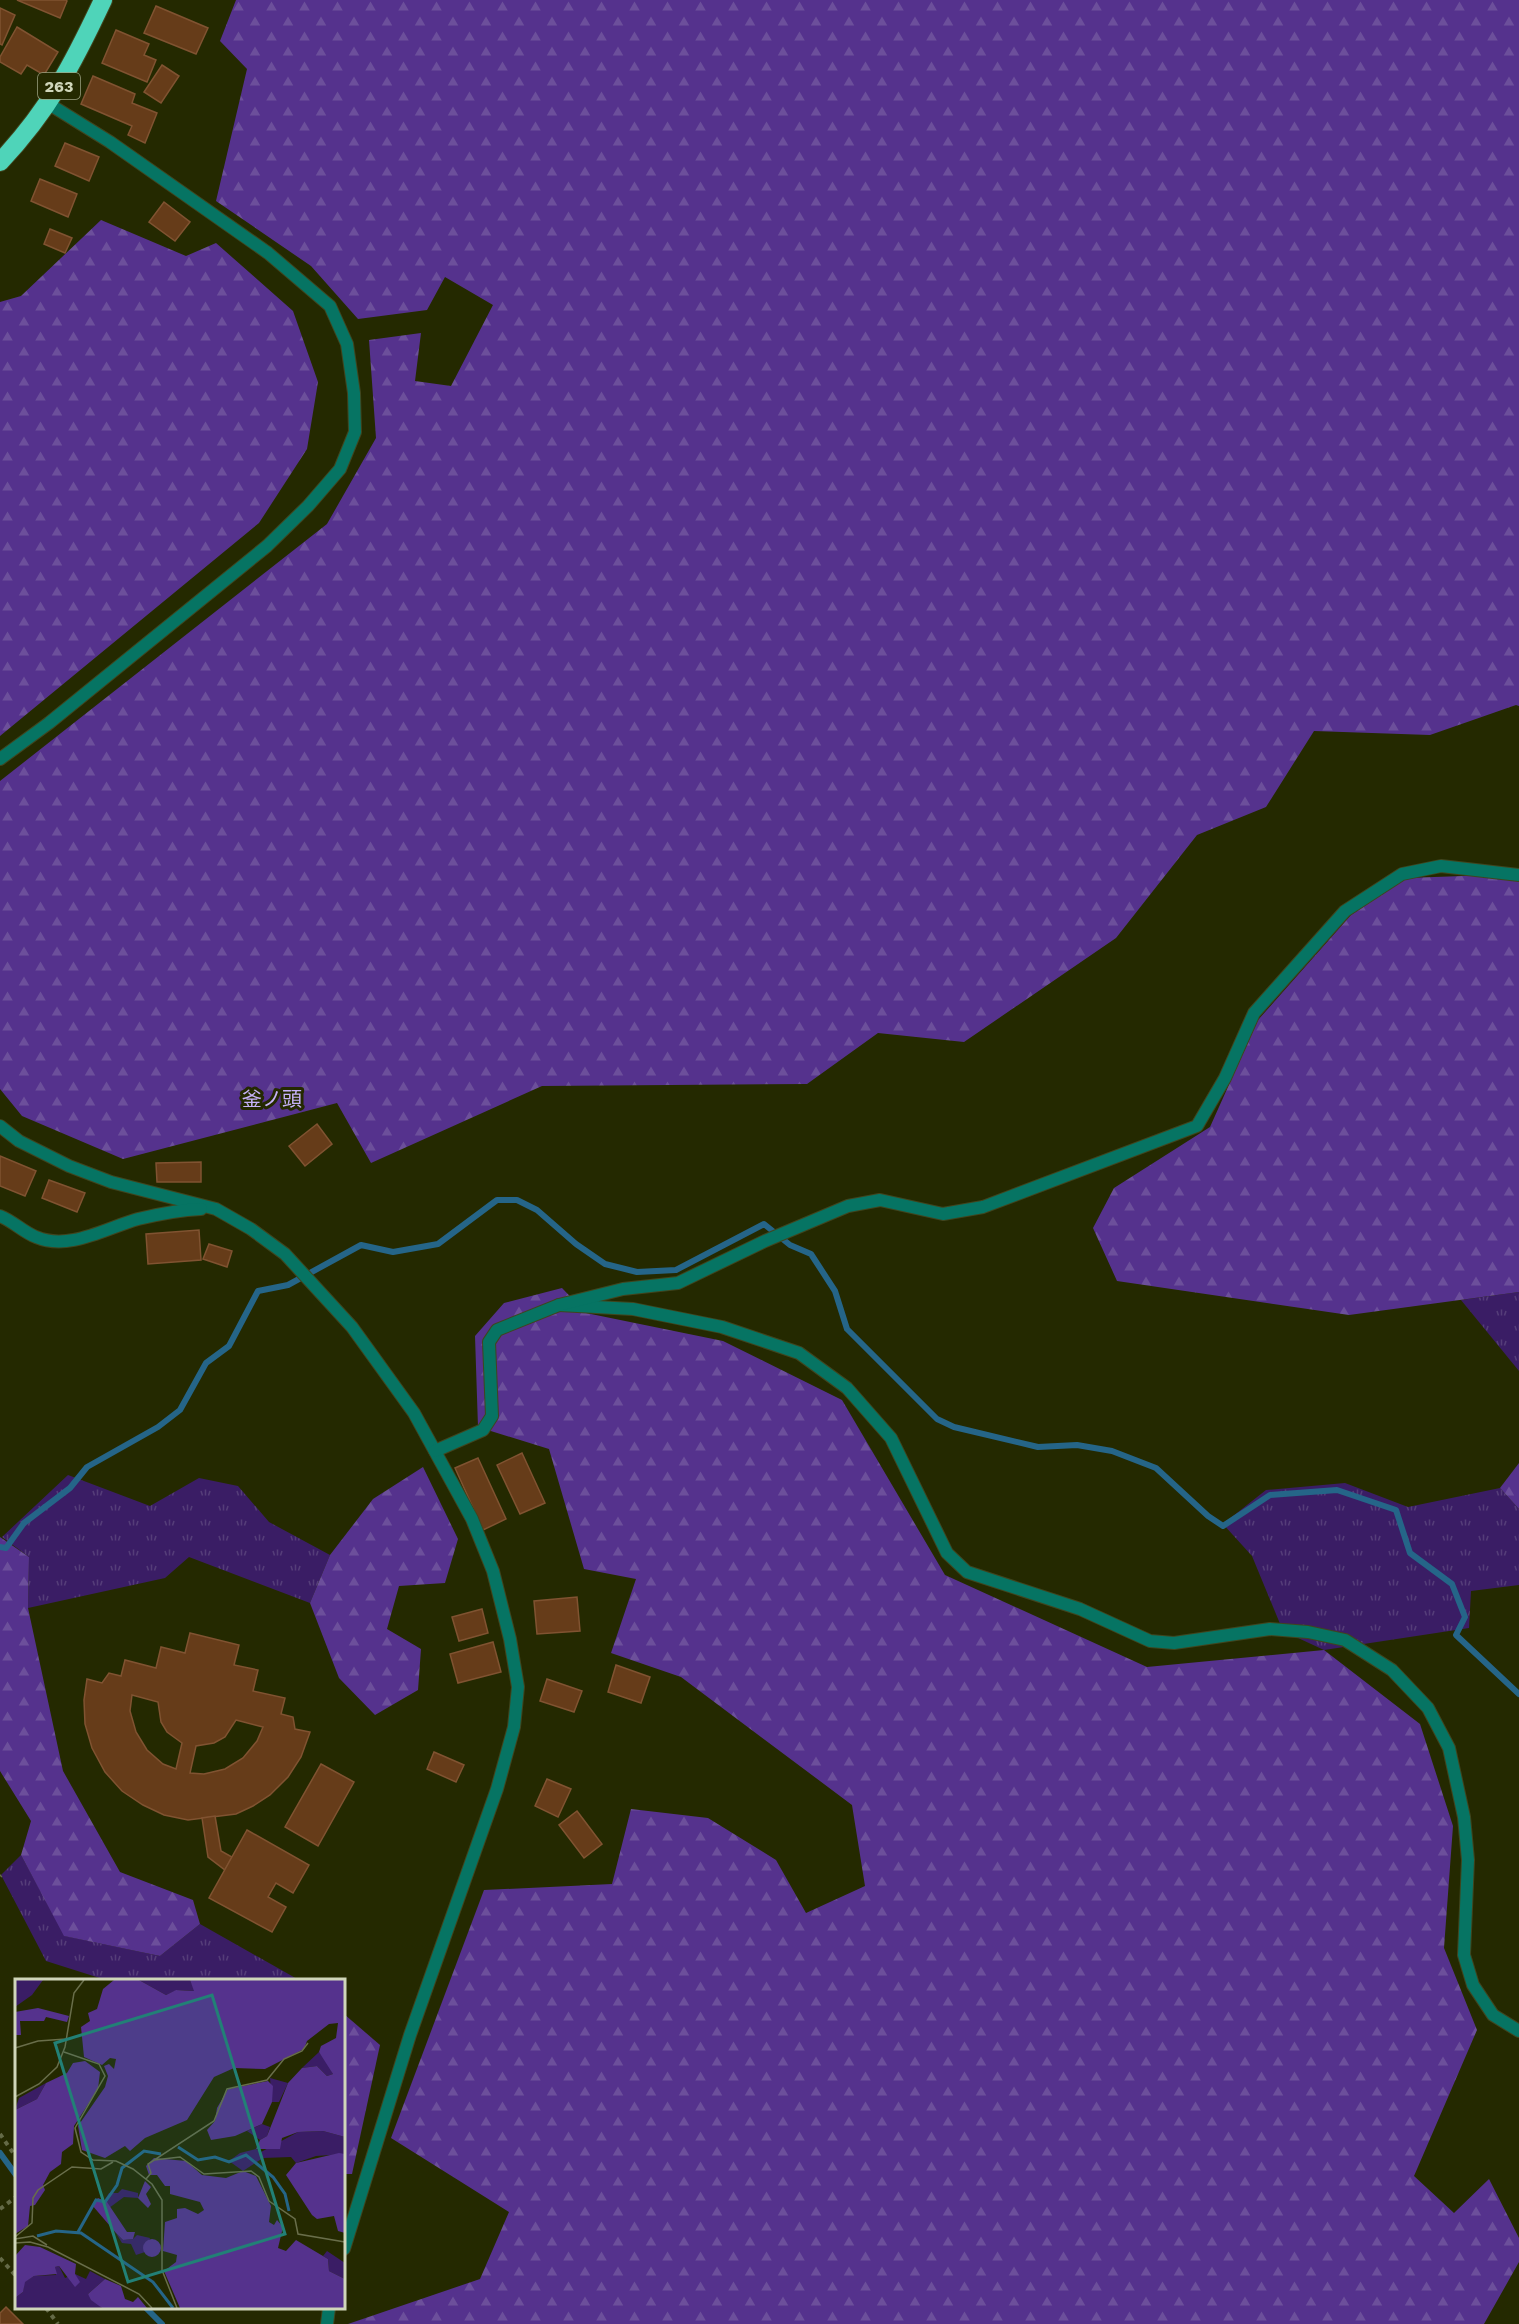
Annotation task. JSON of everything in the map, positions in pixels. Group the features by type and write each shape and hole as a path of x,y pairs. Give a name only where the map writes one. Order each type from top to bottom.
{"highway":[{"name":"263","path":"0,162 23,138 49,104 74,61 103,0"}],"street":[{"path":"0,759 49,723 267,546 308,506 340,468 355,432 354,393 347,344 330,306 268,253 110,142 49,104"},
{"path":"435,1451 483,1430 492,1416 489,1342 497,1330 559,1305 623,1289 678,1283 789,1230 848,1206 880,1200 943,1214 983,1207 1197,1126 1225,1078 1254,1013 1345,911 1402,874 1441,866 1519,874"},
{"path":"0,1126 20,1141 69,1166 111,1182 216,1209 251,1229 285,1254 352,1327 414,1413 472,1518 493,1571 510,1639 518,1687 514,1727 497,1790 410,2035 345,2246"},
{"path":"0,1216 36,1237 60,1241 96,1235 135,1220 177,1210 216,1209"},
{"path":"559,1305 633,1309 689,1320 722,1327 799,1353 847,1388 891,1438 947,1552 967,1572 1080,1609 1150,1641 1174,1643 1270,1629 1308,1632 1345,1640 1392,1670 1428,1708 1449,1748 1464,1817 1467,1860 1464,1954 1473,1985 1493,2015 1519,2031"},
{"path":"327,2324 329,2309"}],"path":[{"path":"0,2134 15,2156"},
{"path":"0,2209 15,2198"},
{"path":"0,2258 15,2275"},
{"path":"47,2309 58,2324"}],"green space":[{"path":"236,0 1519,0 1519,706 1516,705 1430,735 1314,731 1266,807 1197,835 1116,938 964,1042 878,1033 807,1084 542,1086 371,1163 337,1103 123,1159 22,1116 0,1089 0,781 327,524 376,438 369,340 421,333 415,381 451,386 493,305 445,277 427,310 358,319 311,266 216,201 247,69 220,41"},
{"path":"101,220 186,256 216,243 293,311 318,382 307,449 259,523 0,736 0,302 21,296"},
{"path":"1491,875 1519,879 1519,1292 1349,1315 1117,1281 1093,1228 1114,1188 1210,1127 1258,1020 1351,915 1406,878"},
{"path":"562,1288 586,1313 723,1341 842,1400 945,1575 1147,1667 1324,1650 1420,1724 1453,1826 1444,1948 1477,2030 1414,2176 1454,2213 1489,2179 1519,2238 1519,2262 1484,2324 348,2324 480,2279 509,2212 391,2138 484,1890 612,1884 631,1809 708,1818 776,1860 806,1913 865,1886 852,1805 681,1677 611,1653 636,1579 584,1569 549,1449 478,1427 475,1336 504,1303"},
{"path":"1519,1292 1519,1371 1461,1300"},
{"path":"1519,1463 1519,1509 1500,1488"},
{"path":"423,1467 458,1539 445,1583 399,1586 387,1629 421,1649 418,1690 375,1715 339,1678 310,1603 330,1555 373,1499"},
{"path":"68,1475 150,1506 199,1478 238,1486 269,1522 330,1555 310,1603 189,1557 165,1578 28,1608 29,1557 2,1537"},
{"path":"1345,1483 1408,1507 1500,1488 1519,1509 1519,1585 1471,1591 1469,1628 1324,1650 1283,1631 1252,1556 1223,1524 1266,1490"},
{"path":"0,1537 29,1557 28,1608 63,1771 120,1872 193,1900 200,1924 160,1956 64,1936 21,1855 31,1821 0,1771"},
{"path":"21,1855 65,1936 160,1956 200,1924 297,1979 103,1979 46,1961 1,1875"},
{"path":"345,2015 380,2045 352,2174 345,2174"}],"building":[{"path":"17,0 66,0 67,1 60,18"},
{"path":"156,6 208,28 196,54 144,33"},
{"path":"0,8 15,15 2,45 0,44"},
{"path":"17,27 58,52 44,75 27,65 21,74 0,62 0,57"},
{"path":"116,30 149,44 144,55 156,60 147,82 102,63"},
{"path":"162,65 179,76 161,103 144,92"},
{"path":"93,76 135,94 132,103 157,113 145,143 128,135 132,126 81,104"},
{"path":"65,143 99,157 89,181 55,166"},
{"path":"40,179 77,194 68,217 31,201"},
{"path":"164,202 190,222 175,241 149,222"},
{"path":"50,229 72,238 65,253 44,244"},
{"path":"317,1124 332,1144 305,1166 289,1146"},
{"path":"0,1156 36,1171 25,1196 0,1186"},
{"path":"201,1162 201,1182 157,1182 156,1163"},
{"path":"49,1180 85,1193 77,1212 42,1198"},
{"path":"199,1230 201,1260 148,1264 146,1234"},
{"path":"209,1244 232,1251 227,1267 203,1259"},
{"path":"522,1453 545,1503 520,1514 497,1465"},
{"path":"478,1458 506,1519 483,1530 455,1468"},
{"path":"577,1597 580,1631 537,1634 534,1601"},
{"path":"482,1609 488,1633 459,1641 452,1617"},
{"path":"190,1633 239,1645 234,1665 258,1670 253,1691 285,1698 281,1714 293,1717 295,1729 310,1732 301,1757 288,1777 270,1795 236,1814 188,1820 164,1815 122,1791 105,1772 92,1748 85,1724 84,1700 87,1679 102,1683 109,1673 121,1676 125,1660 156,1668 161,1647 185,1653","holes":["132,1695 158,1702 161,1722 167,1732 182,1743 176,1769 163,1764 147,1750 136,1732 130,1711","236,1720 263,1727 257,1741 243,1758 225,1769 204,1774 190,1773 196,1746 214,1743 225,1737"]},
{"path":"493,1642 501,1672 458,1683 450,1654"},
{"path":"616,1665 650,1677 641,1703 608,1692"},
{"path":"547,1679 582,1691 574,1712 540,1701"},
{"path":"434,1752 464,1765 456,1782 427,1769"},
{"path":"321,1764 354,1782 318,1846 285,1827"},
{"path":"547,1779 571,1789 558,1817 535,1806"},
{"path":"577,1811 602,1844 584,1858 559,1825"},
{"path":"215,1816 221,1851 232,1857 225,1870 208,1857 202,1818"},
{"path":"247,1830 309,1865 293,1893 276,1883 268,1897 286,1907 272,1932 209,1898"},
{"path":"6,2307 23,2324 0,2324 0,2313"}],"waterway":[{"path":"0,1547 6,1548 24,1523 70,1488 87,1467 158,1427 180,1410 206,1363 229,1346 258,1291 288,1285 361,1245 393,1252 438,1244 497,1200 517,1200 537,1210 576,1244 605,1264 637,1272 676,1270 764,1224 790,1245 811,1254 835,1291 847,1329 937,1419 954,1427 1038,1447 1077,1445 1112,1451 1156,1468 1208,1516 1223,1526 1270,1495 1337,1490 1396,1510 1410,1553 1452,1584 1465,1617 1456,1635 1519,1694"},
{"path":"0,2153 15,2174"},
{"path":"147,2309 162,2324"}],"district":[{"name":"釜ノ頭","path":"272,1099"}]}
